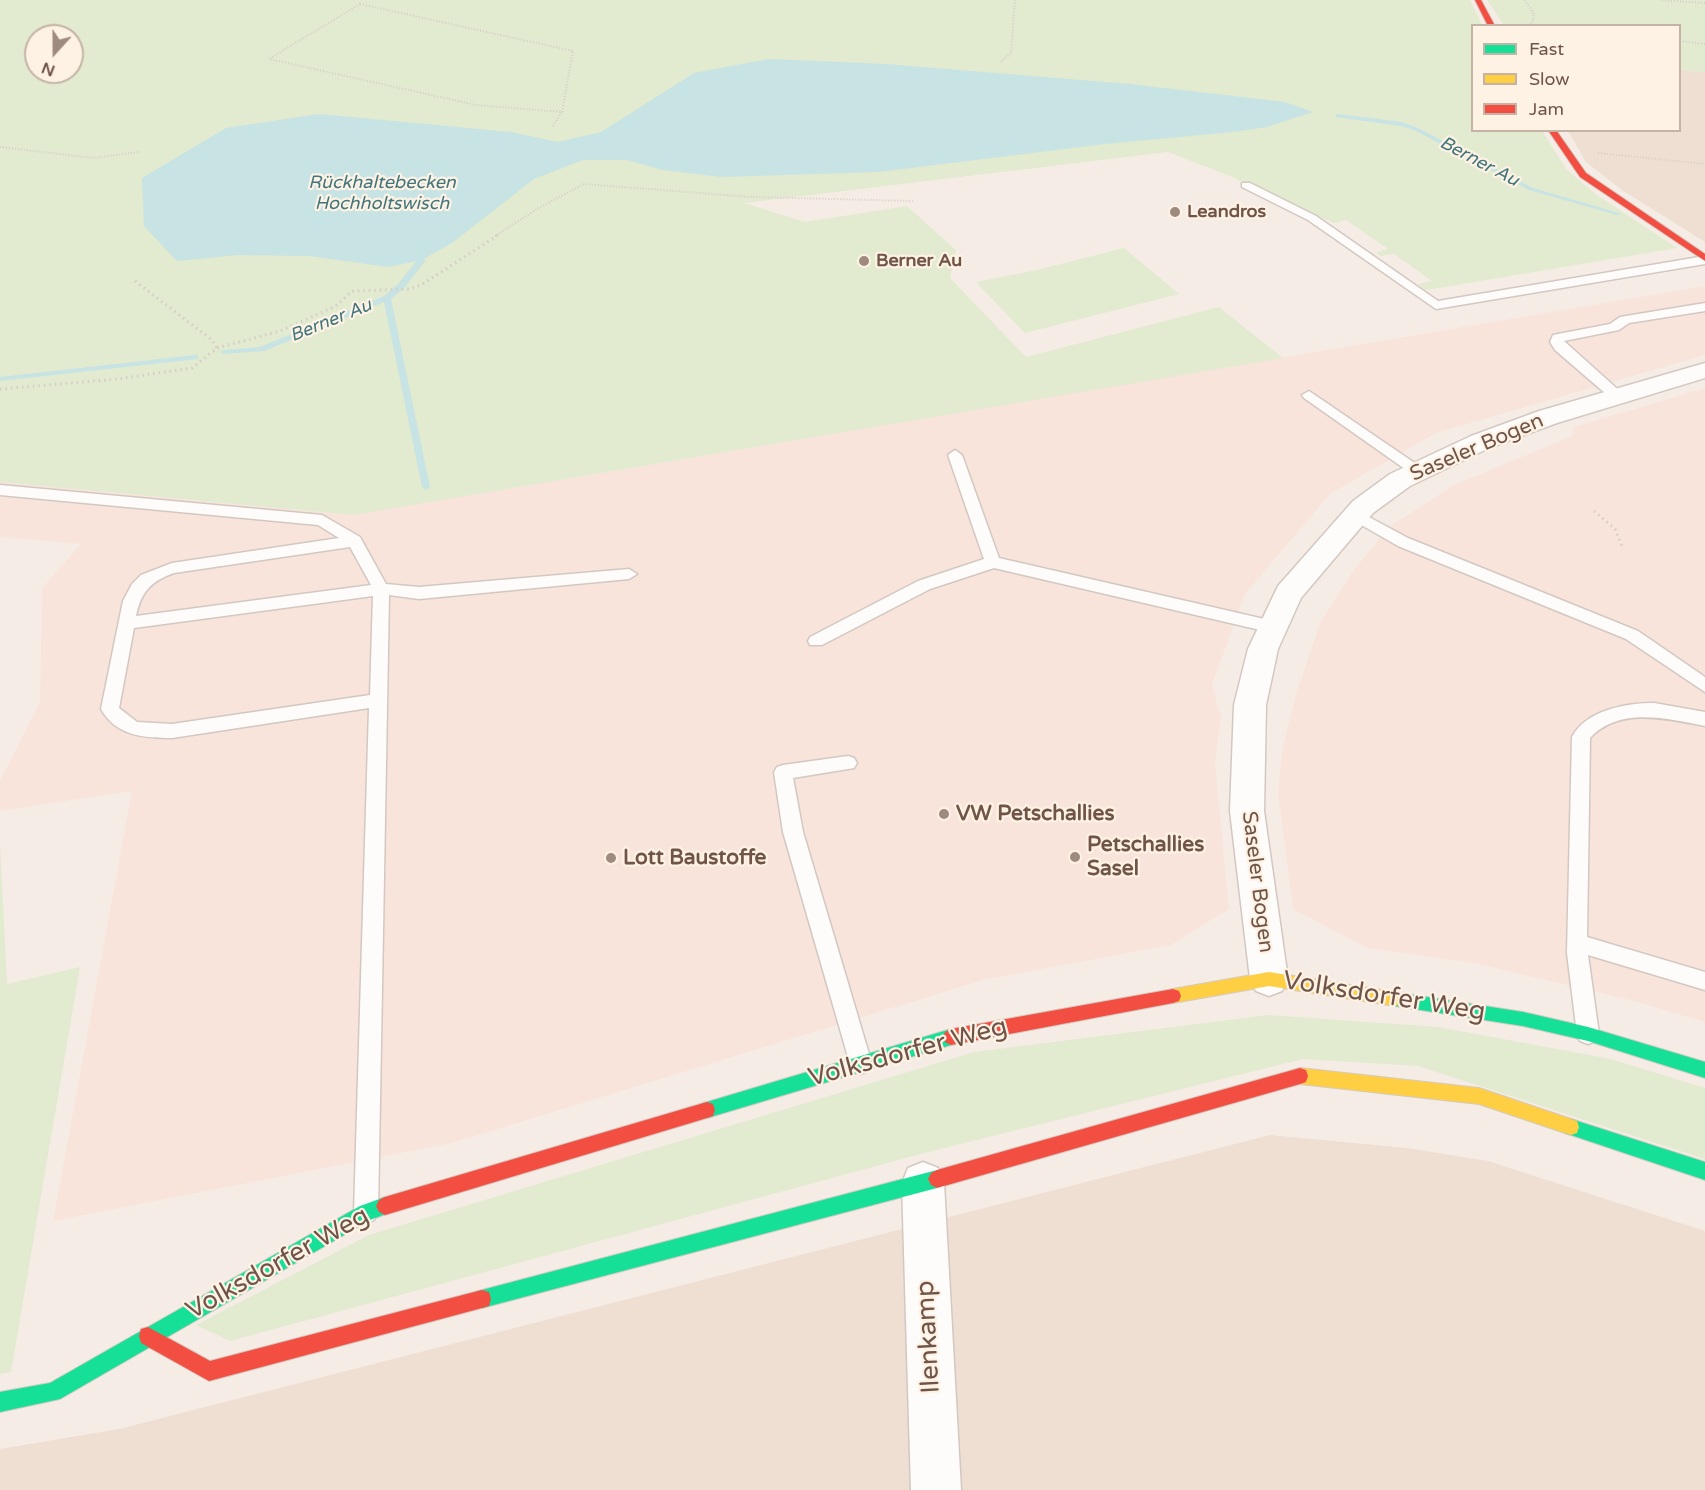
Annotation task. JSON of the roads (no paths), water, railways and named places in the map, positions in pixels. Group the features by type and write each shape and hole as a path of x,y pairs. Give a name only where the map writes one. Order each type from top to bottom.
{"street":[{"path":"1478,0 1491,24"},
{"path":"1553,132 1583,175 1705,259"},
{"name":"Saseler Bogen","path":"1269,979 1247,811 1250,705 1263,649 1288,593 1356,515 1400,480 1480,442 1705,370"},
{"name":"Volksdorfer Weg","path":"0,1402 53,1392 366,1212 965,1033 1269,979 1523,1019 1588,1034 1705,1070"},
{"path":"148,1336 209,1371 923,1183 1305,1075 1479,1096 1705,1171"},
{"name":"Ilenkamp","path":"923,1183 936,1490"}],"lane":[{"path":"1246,185 1312,218 1436,305 1705,259"},
{"path":"1618,397 1560,347 1557,342 1558,338 1614,327 1624,320 1705,308"},
{"path":"1309,395 1417,471"},
{"path":"955,455 993,562"},
{"path":"0,490 322,520 355,541 381,589 366,1212"},
{"path":"1356,515 1403,542 1632,635 1705,686"},
{"path":"355,541 172,568 152,574 134,591 110,709 117,721 134,729 172,730 380,700"},
{"path":"816,641 924,585 993,562 1273,627"},
{"path":"126,623 381,589 419,593 629,574"},
{"path":"1588,1034 1577,943 1577,830 1583,732 1623,711 1641,708 1705,718"},
{"path":"848,763 783,772 793,832 861,1064"},
{"path":"1577,943 1705,981"}],"water":[{"name":"Rückhaltebecken Hochholtswisch","path":"769,59 886,64 1130,84 1285,102 1313,112 1267,127 1233,132 1105,144 879,172 721,177 663,170 627,160 583,160 534,179 452,243 422,260 389,267 309,256 238,255 177,261 144,226 142,178 226,128 319,114 511,132 558,142 601,132 694,73"}],"waterway":[{"name":"Berner Au","path":"1338,116 1402,124 1416,129 1531,189 1619,214"},
{"name":"Berner Au","path":"387,298 401,286 422,260"},
{"name":"Berner Au","path":"224,352 261,349 387,298"},
{"path":"387,298 426,487"},
{"name":"Berner Au","path":"0,379 195,357"}],"place":[{"name":"Leandros","path":"1175,212"},
{"name":"Berner Au","path":"864,261"},
{"name":"VW Petschallies","path":"944,814"},
{"name":"Petschallies Sasel","path":"1075,857"},
{"name":"Lott Baustoffe","path":"611,858"}]}
